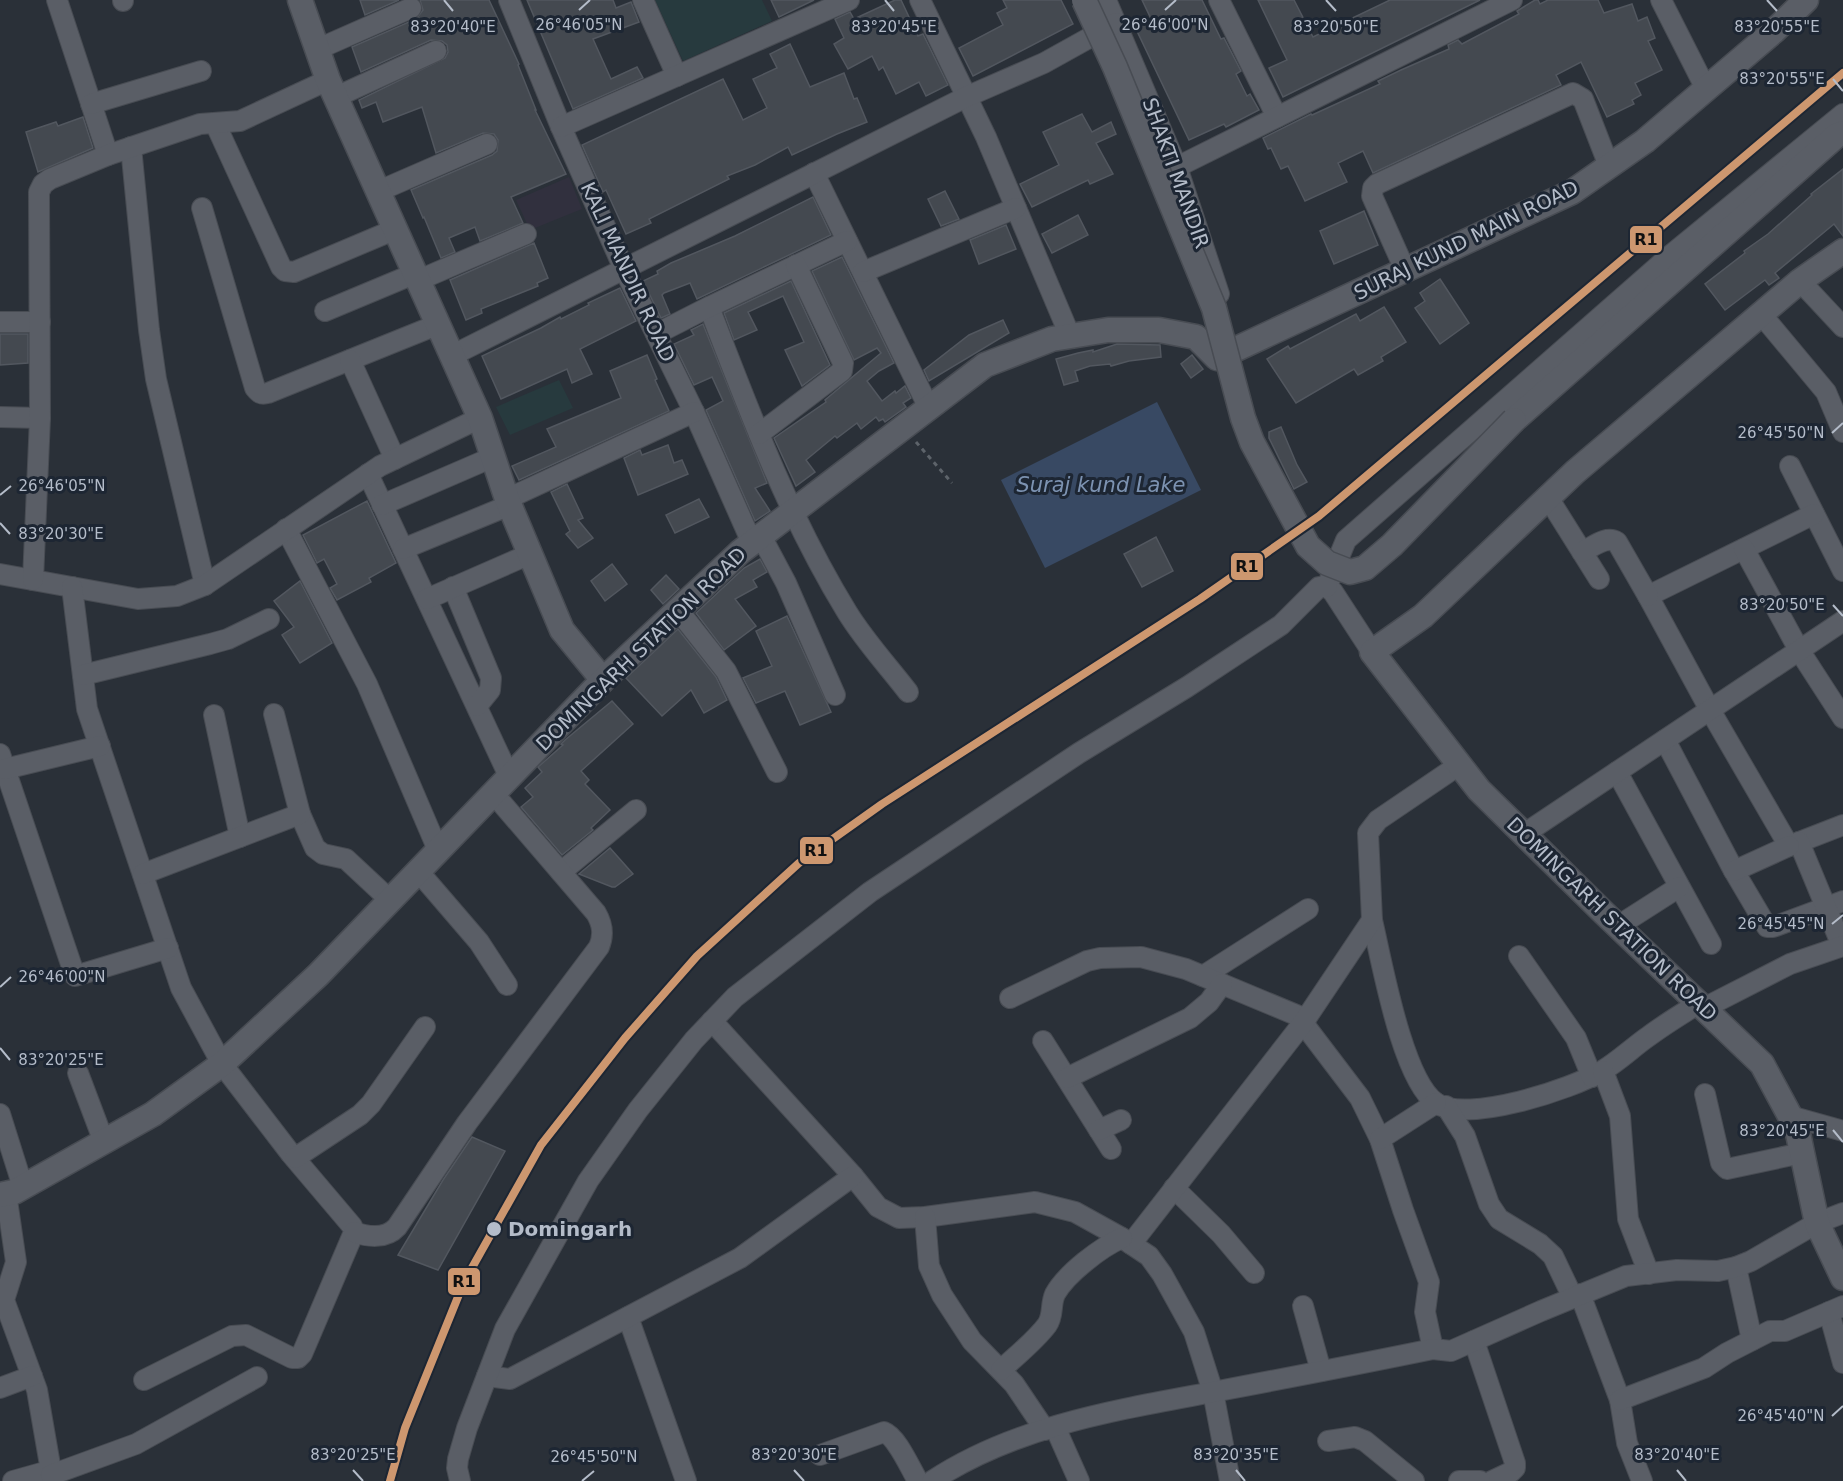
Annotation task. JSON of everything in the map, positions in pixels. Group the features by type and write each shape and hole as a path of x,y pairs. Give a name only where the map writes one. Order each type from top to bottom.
{"street":[{"path":"57,0 108,155"},
{"path":"300,0 332,88 480,418 509,502 562,630 603,680"},
{"name":"KALI MANDIR ROAD","path":"509,0 561,127 624,269 756,539 786,583 835,695"},
{"path":"643,0 677,76"},
{"path":"561,127 849,0"},
{"path":"920,0 1016,208 1070,336"},
{"path":"1084,0 1115,67 1214,308 1249,434 1308,546 1327,564 1350,572 1365,568 1392,545 1514,420 1836,136 1843,133"},
{"name":"SHAKTI MANDIR","path":"1106,0 1177,167 1227,354"},
{"path":"1219,0 1277,117"},
{"path":"1177,167 1512,0"},
{"path":"1661,0 1706,90"},
{"name":"SURAJ KUND MAIN ROAD","path":"1227,354 1572,192 1645,141 1774,31 1806,0"},
{"path":"318,49 411,8"},
{"path":"453,355 966,97 1044,63 1116,23"},
{"path":"33,580 40,418 39,192 43,184 50,179 131,147 200,124 240,121 436,51"},
{"path":"91,104 201,71"},
{"path":"1405,270 1372,196 1373,188 1377,184 1573,93 1583,99 1610,166"},
{"path":"460,1481 457,1468 458,1459 467,1428 505,1329 588,1181 638,1110 693,1040 735,997 870,892 1079,753 1187,687 1281,625 1319,587 1327,587 1346,540 1672,254 1843,114"},
{"path":"215,123 285,272 294,272 396,229"},
{"path":"379,191 487,144"},
{"path":"131,147 156,379 205,585"},
{"path":"814,173 929,408"},
{"path":"202,208 258,393 268,393 439,324"},
{"path":"863,272 1016,208"},
{"path":"325,311 525,234"},
{"path":"656,334 847,241"},
{"path":"1372,652 1423,616 1547,496 1800,281 1843,251"},
{"path":"759,434 842,372 843,363 796,265"},
{"path":"1800,281 1843,327"},
{"path":"709,307 792,512 849,614 908,692"},
{"path":"1761,314 1826,392 1843,432"},
{"path":"0,322 40,322"},
{"name":"DOMINGARH STATION ROAD","path":"10,1192 153,1114 222,1064 318,975 603,680 678,610 756,539 985,365 1052,339 1108,330 1160,330 1196,337 1227,354 1243,438 1274,501"},
{"path":"350,360 395,459"},
{"path":"403,549 509,502 694,412"},
{"path":"0,417 40,418"},
{"path":"0,574 138,599 177,596 205,585 368,474 480,418"},
{"path":"382,505 493,457"},
{"path":"1790,466 1843,571"},
{"path":"72,587 87,709 182,988 222,1064 295,1158 360,1234 386,1235 398,1227 467,1124 599,947 603,937 597,916 561,872 501,784 477,706 368,474"},
{"path":"1547,496 1599,579"},
{"path":"1648,596 1814,514"},
{"path":"286,529 367,684 438,850"},
{"path":"1380,1139 1441,1105 1460,1110 1517,1103 1597,1074 1651,1034 1701,1006 1797,961 1842,946 1834,905 1710,710 1617,542 1613,539 1607,540 1582,552"},
{"path":"1744,549 1799,651 1843,718"},
{"path":"427,599 530,554"},
{"name":"DOMINGARH STATION ROAD","path":"1327,587 1334,592 1372,652 1479,790 1762,1064 1797,1129 1818,1223 1843,1278"},
{"path":"453,588 491,678 490,690 477,706"},
{"path":"678,610 726,671 777,772"},
{"path":"82,675 228,639 269,619"},
{"path":"1524,834 1843,621"},
{"path":"274,714 300,814 315,848 323,854 346,859 390,900"},
{"path":"214,715 240,837"},
{"path":"1665,740 1734,871 1767,927 1773,927 1834,905"},
{"path":"99,746 3,761 75,976 168,948"},
{"path":"1459,765 1378,820 1368,833 1372,920 1397,1029 1417,1080 1441,1105 1465,1136 1489,1204 1499,1219 1540,1244 1553,1256 1577,1296 1620,1400 1627,1443 1642,1481"},
{"path":"1617,772 1711,944"},
{"path":"561,872 636,810"},
{"path":"143,874 300,814"},
{"path":"1734,871 1843,825"},
{"path":"418,871 479,942 507,985"},
{"path":"1618,926 1679,887"},
{"path":"1203,976 1308,909"},
{"path":"1001,1370 1047,1325 1053,1314 1052,1302 1057,1291 1077,1269 1100,1251 1126,1241 1174,1188 1304,1021 1372,920"},
{"path":"1519,956 1576,1038 1620,1116 1628,1219 1649,1274"},
{"path":"1010,998 1087,961 1100,958 1141,957 1186,969 1304,1021 1359,1098 1380,1139 1429,1282 1425,1312 1433,1349"},
{"path":"1067,1078 1190,1018 1209,1002 1222,984"},
{"path":"712,1021 854,1176 878,1207 899,1218 925,1217 1035,1202 1075,1212 1149,1256 1162,1274 1194,1332 1213,1392 1230,1481"},
{"path":"295,1158 366,1109 381,1092 425,1027"},
{"path":"1043,1041 1111,1149"},
{"path":"78,1073 104,1142"},
{"path":"1705,1094 1722,1163 1727,1169 1802,1153"},
{"path":"0,1114 16,1262 2,1300 37,1390 51,1475"},
{"path":"1790,1116 1843,1131"},
{"path":"1099,1130 1121,1120"},
{"path":"487,1376 510,1379 740,1258 854,1176"},
{"path":"1174,1188 1221,1234 1254,1273"},
{"path":"932,1481 958,1464 1033,1433 1122,1409 1433,1349 1451,1351 1626,1276 1677,1270 1718,1271 1736,1267 1751,1261 1818,1223 1843,1213"},
{"path":"925,1217 929,1266 942,1295 972,1341 1014,1384 1050,1428 1079,1481"},
{"path":"144,1380 232,1336 239,1335 246,1335 292,1358 298,1358 360,1234"},
{"path":"1736,1267 1752,1340"},
{"path":"1303,1306 1321,1371"},
{"path":"1620,1400 1704,1368 1727,1353 1770,1331 1785,1331 1836,1309 1843,1363"},
{"path":"628,1317 686,1481"},
{"path":"1473,1341 1515,1462 1515,1468 1511,1472 1492,1481"},
{"path":"0,1388 32,1376"},
{"path":"13,1481 51,1475 136,1444 257,1377"},
{"path":"820,1455 884,1432 895,1440 918,1481"},
{"path":"1328,1441 1355,1437 1365,1441 1409,1480"},
{"path":"1459,1481 1480,1481"}],"path":[{"path":"903,427 952,483"}],"shaded area":[{"path":"569,177 582,209 530,230 516,200"}],"green space":[{"path":"655,0 762,0 772,21 683,61"},
{"path":"559,380 573,408 510,435 496,407"}],"water":[{"name":"Suraj kund Lake","path":"1157,402 1201,490 1045,568 1001,480"}],"building":[{"path":"360,0 399,0 365,15"},
{"path":"420,0 489,0 519,64 535,110 566,174 511,197 523,223 480,241 475,227 449,238 455,252 441,258 411,190 492,155 497,151 498,140 494,134 483,133 436,153 422,107 383,122 376,102 362,108 359,100 445,58 448,52 447,45 442,41 431,40 361,72 352,47 416,19 423,10"},
{"path":"527,0 613,0 616,8 631,2 639,22 593,39 611,79 637,67 643,78 573,109"},
{"path":"771,0 814,0 779,17"},
{"path":"895,0 901,0 918,36 923,34 948,85 926,96 919,82 896,94 883,67 879,70 872,56 848,69 834,44 844,38 835,19 850,12 854,19"},
{"path":"1003,0 1061,0 1073,24 973,76 959,48 1003,25 997,13 1007,8"},
{"path":"1142,0 1202,0 1221,39 1224,38 1241,71 1236,74 1247,96 1250,94 1259,110 1226,127 1224,124 1189,140 1136,29 1152,21"},
{"path":"1258,0 1294,0 1313,37 1390,0 1480,0 1283,97 1269,68 1287,60"},
{"path":"1538,0 1540,4 1548,0 1598,0 1604,13 1632,4 1638,21 1647,17 1655,38 1648,41 1662,70 1635,83 1641,95 1632,100 1634,104 1607,117 1581,62 1556,75 1561,85 1373,173 1363,151 1338,163 1347,182 1305,201 1288,166 1281,169 1271,148 1268,149 1263,138 1380,84 1378,81 1449,49 1448,45 1458,40 1462,44 1519,14 1517,11"},
{"path":"790,44 810,87 844,73 854,99 857,98 867,122 792,155 788,147 755,165 727,176 729,179 649,219 651,223 626,234 606,190 603,192 582,145 723,79 743,120 767,108 753,79 777,68 770,54"},
{"path":"1082,114 1092,132 1111,122 1116,134 1096,143 1113,174 1090,184 1088,180 1032,207 1020,184 1059,165 1043,132"},
{"path":"83,117 93,148 38,172 26,132 56,122 58,126"},
{"path":"1843,169 1843,236 1834,224 1775,273 1779,278 1769,285 1765,280 1725,310 1705,284 1768,234 1811,194"},
{"path":"945,191 959,219 941,226 928,199"},
{"path":"813,197 831,235 697,299 690,283 664,293 662,295 670,314 661,318 643,281 658,274 657,271 671,263 735,236"},
{"path":"1364,211 1378,245 1334,264 1320,231"},
{"path":"1078,215 1088,235 1052,253 1042,234"},
{"path":"1006,225 1016,249 979,264 970,240"},
{"path":"534,243 548,278 537,283 538,286 481,309 482,313 466,320 450,280"},
{"path":"842,257 894,363 867,381 882,401 905,386 911,398 903,403 906,407 885,422 883,419 879,421 876,417 861,429 857,423 837,438 835,436 806,460 815,472 796,486 774,438 826,402 825,400 881,353 877,348 854,360 812,271"},
{"path":"1440,279 1469,323 1440,344 1415,308 1425,301 1420,293"},
{"path":"791,281 830,365 802,386 785,350 804,342 783,296 748,312 757,330 734,340 724,313"},
{"path":"620,288 636,321 580,349 592,374 572,383 567,369 501,399 482,356"},
{"path":"1384,307 1406,342 1381,357 1383,361 1358,375 1354,369 1296,403 1267,359 1288,346 1290,349 1356,314 1360,321"},
{"path":"1003,320 1009,333 929,381 924,370 969,335"},
{"path":"703,324 767,483 755,488 770,511 755,521 706,410 723,401 712,377 694,385 674,344 694,335 691,330"},
{"path":"0,334 28,334 28,363 0,365"},
{"path":"1117,344 1160,345 1161,357 1111,366 1110,364 1090,366 1075,371 1078,381 1064,385 1056,359 1093,350 1093,352"},
{"path":"647,355 669,411 519,480 512,466 556,447 547,429 621,398 610,371"},
{"path":"1192,355 1203,369 1191,378 1181,364"},
{"path":"1281,427 1307,482 1294,489 1269,438 1269,432"},
{"path":"668,445 674,463 682,460 688,474 638,495 624,458 640,450 642,455"},
{"path":"567,484 583,518 578,520 593,538 578,548 566,534 570,531 551,492"},
{"path":"699,499 709,517 675,533 666,515"},
{"path":"367,501 396,563 369,578 371,582 337,600 330,588 337,584 324,559 317,563 303,535"},
{"path":"1156,537 1173,571 1142,587 1124,554"},
{"path":"760,559 767,572 753,580 757,587 735,599 756,626 724,650 696,613 744,568"},
{"path":"612,564 627,584 605,601 591,581"},
{"path":"666,575 679,589 663,604 651,590"},
{"path":"300,581 332,643 300,663 282,635 294,627 274,601"},
{"path":"787,616 831,712 800,725 785,691 756,703 743,678 772,666 756,631"},
{"path":"678,629 716,677 727,700 704,713 691,690 662,716 626,678"},
{"path":"612,701 633,724 581,771 589,780 585,784 610,810 591,828 593,830 562,855 521,807 533,797 525,788 542,772 538,767 563,745 561,744 565,740"},
{"path":"610,848 633,874 612,887 579,874"},
{"path":"472,1137 505,1151 438,1270 398,1255 443,1180"}],"railway":[{"path":"390,1481 405,1428 464,1282 541,1145 625,1038 697,956 799,863 882,804 1200,599 1319,516 1843,73"}],"transit line":[{"name":"R1","path":"390,1481 405,1428 464,1282 541,1145 625,1038 697,956 799,863 882,804 1200,599 1319,516 1843,73"}],"place":[{"name":"Domingarh","path":"494,1229"}]}
